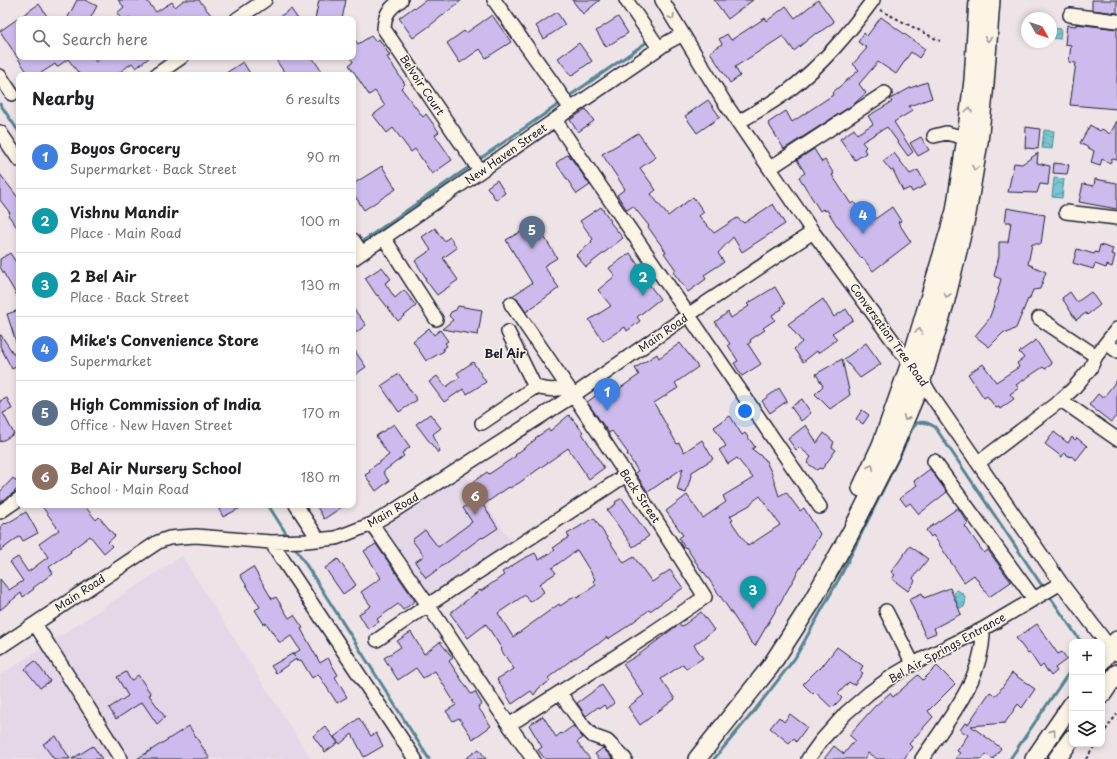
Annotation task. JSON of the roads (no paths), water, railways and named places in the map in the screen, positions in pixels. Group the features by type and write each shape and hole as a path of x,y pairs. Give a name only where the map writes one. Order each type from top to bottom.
{"main road":[{"path":"686,759 706,736 763,661 802,599 842,528 881,445 910,363 955,210 973,80 978,0"},
{"path":"697,759 770,667 810,605 851,532 892,451 922,380 945,304 969,200 981,128 991,0"},
{"path":"1105,691 1117,673"},
{"path":"1034,759 1069,708"},
{"path":"1057,759 1069,742"}],"street":[{"path":"241,16 265,0"},
{"name":"Belvoir Court","path":"401,0 391,8 385,18 384,29 480,171"},
{"path":"494,0 571,109"},
{"path":"626,0 657,45 683,34"},
{"name":"Conversation Tree Road","path":"662,0 723,100 813,232 922,380 1058,585 1112,651"},
{"path":"739,122 787,92 822,62 843,39 872,2"},
{"path":"1070,15 1117,21"},
{"name":"New Haven Street","path":"356,249 384,238 571,109 657,45"},
{"path":"160,72 178,60"},
{"path":"0,76 12,94"},
{"path":"770,168 885,93"},
{"path":"555,120 820,507"},
{"path":"0,132 16,156"},
{"path":"934,136 946,133 966,138"},
{"path":"1066,212 1117,218"},
{"name":"Main Road","path":"0,647 158,542 169,538 196,536 271,542 306,541 336,538 372,524 813,232"},
{"path":"384,238 436,319"},
{"name":"Back Street","path":"511,304 602,435 626,475 665,532 705,597 560,693"},
{"path":"1039,318 1096,356"},
{"path":"978,463 1061,400 1073,389 1090,369 1096,356 1112,347 1117,329"},
{"path":"508,332 535,387"},
{"path":"482,423 535,387 550,390 571,391"},
{"path":"1061,400 1117,439"},
{"path":"934,461 1037,597"},
{"path":"377,640 626,475"},
{"path":"0,512 16,501"},
{"path":"298,508 319,540"},
{"path":"372,524 508,725 533,759"},
{"path":"271,542 415,759"},
{"name":"Bel Air Springs Entrance","path":"808,759 821,741 846,713 869,693 894,675 983,629 1058,585"},
{"path":"886,611 913,664"},
{"path":"35,624 120,759"},
{"path":"922,759 966,693 973,678 983,641 983,629"},
{"path":"508,725 560,693 584,727 593,736 607,741 625,759"}],"water":[{"path":"1057,29 1061,29 1060,39 1057,39"},
{"path":"1044,130 1054,131 1052,149 1042,148"},
{"path":"1054,178 1064,179 1062,198 1052,197"},
{"path":"956,590 961,592 964,596 966,601 964,607 959,608 954,594"}],"waterway":[{"path":"568,97 650,40"},
{"path":"478,160 562,102"},
{"path":"0,104 16,128"},
{"path":"360,243 472,165"},
{"path":"714,759 755,710 795,658 841,575 912,429 917,423 922,422 935,427 1045,590"},
{"path":"270,508 289,538"},
{"path":"293,544 429,759"},
{"path":"1048,594 1079,639"},
{"path":"1010,759 1069,672"}],"place":[{"name":"Mike's Convenience Store","path":"863,234"},
{"name":"High Commission of India","path":"532,249"},
{"name":"Vishnu Mandir","path":"643,296"},
{"name":"Boyos Grocery","path":"607,411"},
{"name":"Bel Air Nursery School","path":"475,515"},
{"name":"2 Bel Air","path":"753,609"}],"district":[{"name":"Bel Air","path":"505,354"}]}
